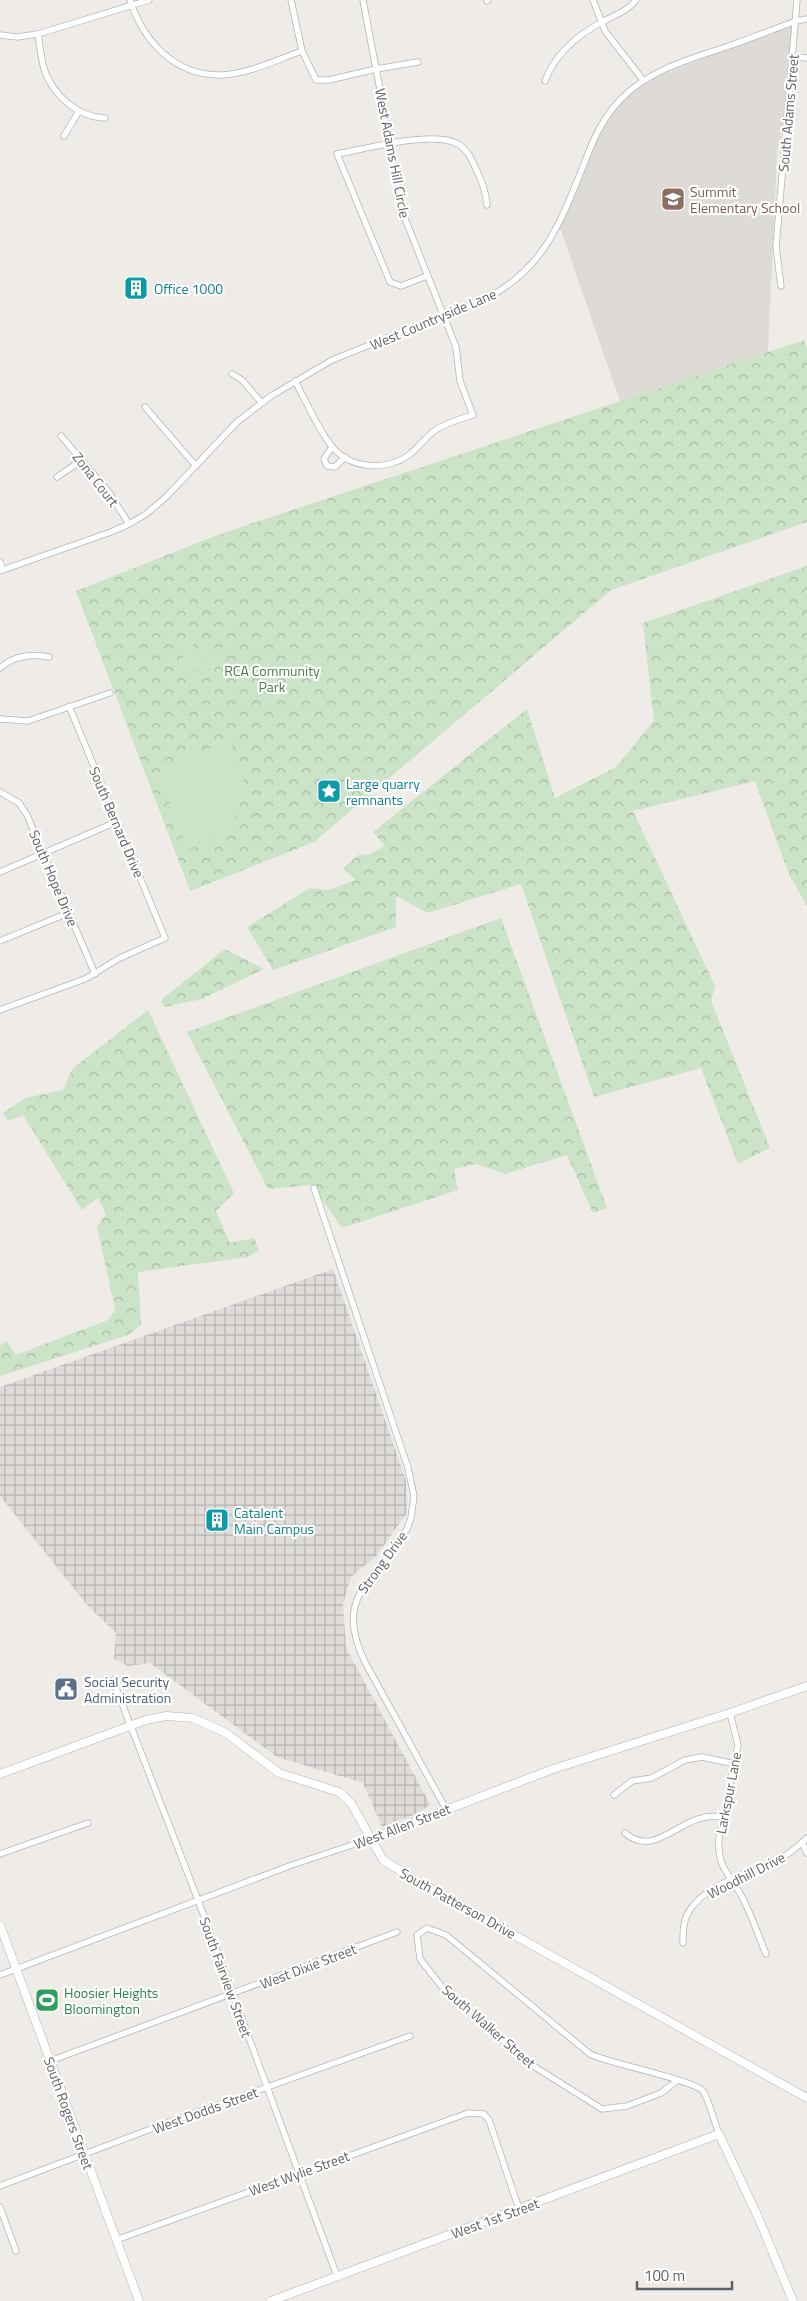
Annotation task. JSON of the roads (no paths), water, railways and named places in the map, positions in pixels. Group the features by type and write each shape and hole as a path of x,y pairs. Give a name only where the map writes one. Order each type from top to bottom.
{"street":[{"path":"0,35 17,37 38,34 131,3 149,0"},
{"path":"291,0 302,51 316,80 329,80 418,62"},
{"name":"West Adams Hill Circle","path":"345,457 367,466 394,463 409,455 434,430 473,415 460,381 458,352 404,216 389,145 364,0"},
{"path":"593,0 600,23 609,38 643,80"},
{"path":"545,81 550,66 577,38 630,7 636,0"},
{"name":"South Adams Street","path":"780,286 777,267 777,238 796,21 796,0"},
{"path":"131,3 140,25 158,51 188,69 220,75 229,74 248,71 302,51"},
{"name":"West Countryside Lane","path":"1,571 129,524 146,514 166,496 238,422 261,402 332,360 498,292 517,279 533,265 557,229 592,143 605,118 622,98 643,80 659,71 796,21 807,19"},
{"path":"38,34 42,62 48,78 62,97 79,111 94,117 105,118"},
{"path":"793,57 807,58"},
{"path":"64,136 79,111"},
{"path":"428,276 400,286 390,282 337,154 436,138 459,145 466,151 480,176 486,193 487,205"},
{"path":"232,374 242,380 261,402"},
{"path":"295,381 332,447 345,457 335,467 327,466 324,459 332,447"},
{"path":"145,407 196,466"},
{"name":"Zona Court","path":"61,436 108,491 129,524"},
{"path":"57,477 82,460"},
{"path":"0,562 1,571"},
{"path":"0,668 14,659 27,655 49,658"},
{"path":"0,719 28,720 110,694"},
{"name":"South Bernard Drive","path":"69,706 166,938 120,958 95,974"},
{"name":"South Hope Drive","path":"0,792 19,803 27,815 95,974"},
{"path":"0,872 116,822"},
{"path":"0,941 68,913"},
{"path":"0,1010 95,974"},
{"name":"Strong Drive","path":"314,1188 403,1449 414,1496 411,1518 407,1529 357,1596 354,1626 355,1639 366,1664 446,1809"},
{"name":"South Fairview Street","path":"112,1680 198,1900 337,2276"},
{"name":"West Allen Street","path":"0,1975 198,1900 370,1839 553,1769 730,1713 807,1686"},
{"name":"Larkspur Lane","path":"730,1713 738,1745 723,1817 719,1851 722,1864 730,1880 741,1895 766,1954"},
{"name":"South Patterson Drive","path":"0,1774 130,1726 166,1716 203,1720 226,1733 279,1773 339,1792 351,1803 383,1860 410,1877 807,2098"},
{"path":"614,1795 632,1782 652,1778 685,1760 702,1757 735,1764"},
{"path":"624,1833 637,1841 650,1842 693,1819 708,1815 723,1817"},
{"path":"0,1854 74,1826 88,1823"},
{"path":"805,1840 807,1853"},
{"name":"Woodhill Drive","path":"683,1943 685,1921 692,1907 705,1895 730,1880 782,1857 805,1840"},
{"name":"South Rogers Street","path":"0,1925 139,2301"},
{"name":"South Walker Street","path":"678,2080 661,2093 636,2103 602,2109 530,2064 446,1992 420,1959 417,1935 427,1928 446,1935 590,2054 605,2061 678,2080 692,2084 703,2092 719,2134 758,2217 794,2301"},
{"name":"West Dixie Street","path":"50,2061 397,1932"},
{"name":"West Dodds Street","path":"0,2186 410,2036"},
{"name":"West Wylie Street","path":"116,2240 468,2112 484,2114 489,2120 519,2209"},
{"name":"West 1st Street","path":"271,2301 719,2134"},
{"path":"0,2208 16,2251"}],"place":[{"name":"Summit Elementary School","path":"673,199"},
{"name":"Office 1000","path":"136,288"},
{"name":"Large quarry remnants","path":"329,791"},
{"name":"Catalent Main Campus","path":"217,1520"},
{"name":"Social Security Administration","path":"66,1689"},
{"name":"Hoosier Heights Bloomington","path":"47,2000"}],"park label":[{"name":"RCA Community Park","path":"272,678"}]}
